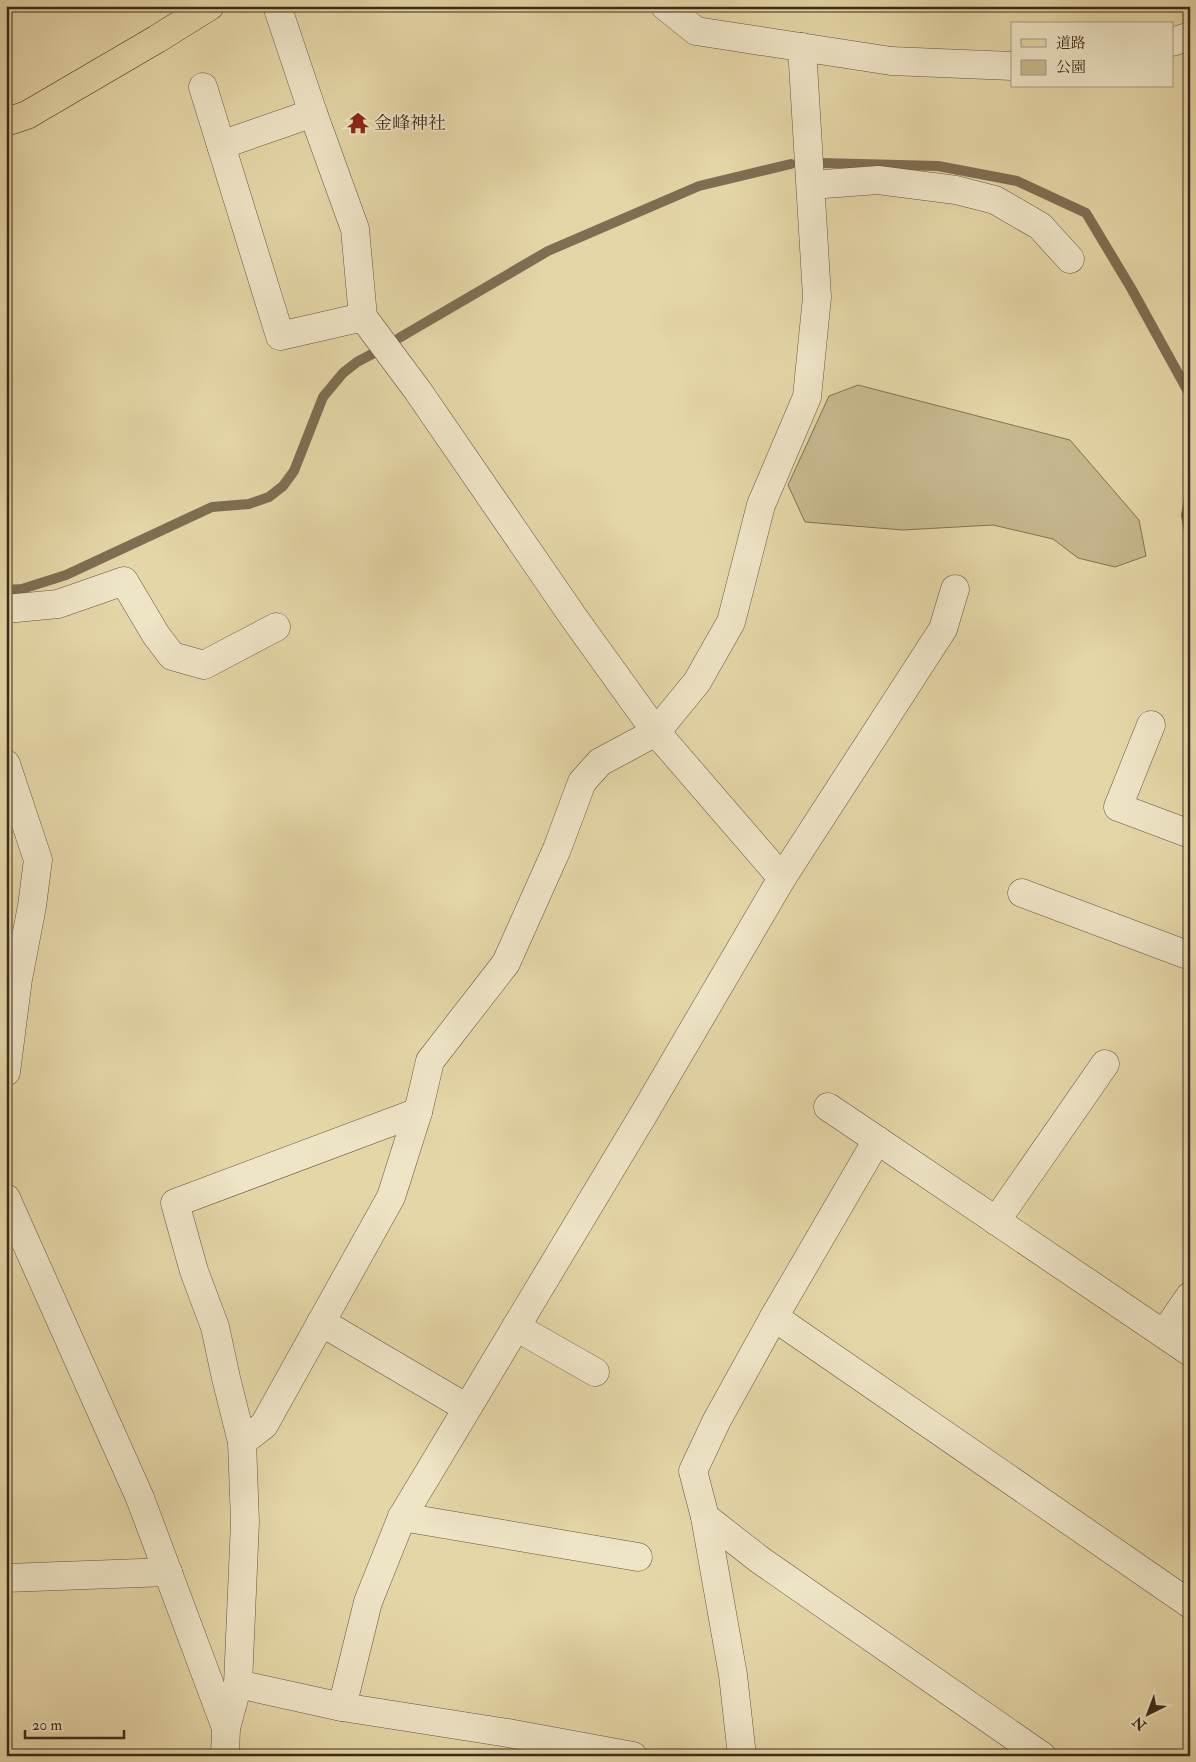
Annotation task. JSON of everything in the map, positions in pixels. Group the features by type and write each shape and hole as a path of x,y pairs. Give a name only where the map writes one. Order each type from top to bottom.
{"main road":[{"path":"6,122 27,115 158,39 210,6"}],"street":[{"path":"277,6 355,229 363,317 418,391 569,610 656,732 782,878"},
{"path":"665,6 696,31 890,61 1011,66"},
{"path":"1174,41 1190,37"},
{"path":"242,1442 264,1425 391,1197 418,1112 430,1061 506,963 557,849 582,782 600,762 656,732 697,682 731,622 761,505 807,396 817,296 802,47"},
{"path":"202,87 280,336 363,317"},
{"path":"221,145 313,113"},
{"path":"811,185 878,180 956,190 995,200 1040,226 1070,259"},
{"path":"6,609 58,604 124,581 156,635 172,656 204,665 276,627"},
{"path":"342,1707 368,1602 402,1517 645,1112 782,878 943,629 955,589"},
{"path":"1151,725 1118,808 1190,834"},
{"path":"6,764 38,860 32,906 18,979 6,1072"},
{"path":"1022,893 1190,956"},
{"path":"996,1221 1105,1064"},
{"path":"828,1107 1190,1352"},
{"path":"225,1756 226,1728 238,1684 244,1522 242,1442 215,1327 194,1271 175,1203 418,1112"},
{"path":"742,1756 732,1674 705,1517 693,1471 718,1420 774,1317 877,1140"},
{"path":"6,1198 140,1498 226,1728"},
{"path":"1164,1334 1190,1296"},
{"path":"774,1317 1190,1604"},
{"path":"321,1322 467,1408"},
{"path":"516,1327 596,1372"},
{"path":"402,1517 638,1557"},
{"path":"705,1517 760,1560 1042,1756"},
{"path":"6,1578 168,1572"},
{"path":"238,1684 342,1707 633,1756"}],"green space":[{"path":"858,385 1070,440 1139,520 1146,556 1115,567 1078,558 1053,539 993,525 903,530 805,522 788,485 829,396"}],"waterway":[{"path":"821,163 938,166 1017,181 1086,213 1131,288 1190,395"},
{"path":"399,338 548,251 699,186 791,164"},
{"path":"6,590 22,589 66,575 212,507 249,504 269,497 283,486 294,471 323,397 343,373 357,362 374,353"},
{"path":"1190,494 1186,515 1190,538"}],"place":[{"name":"金峰神社","path":"358,123"}]}
